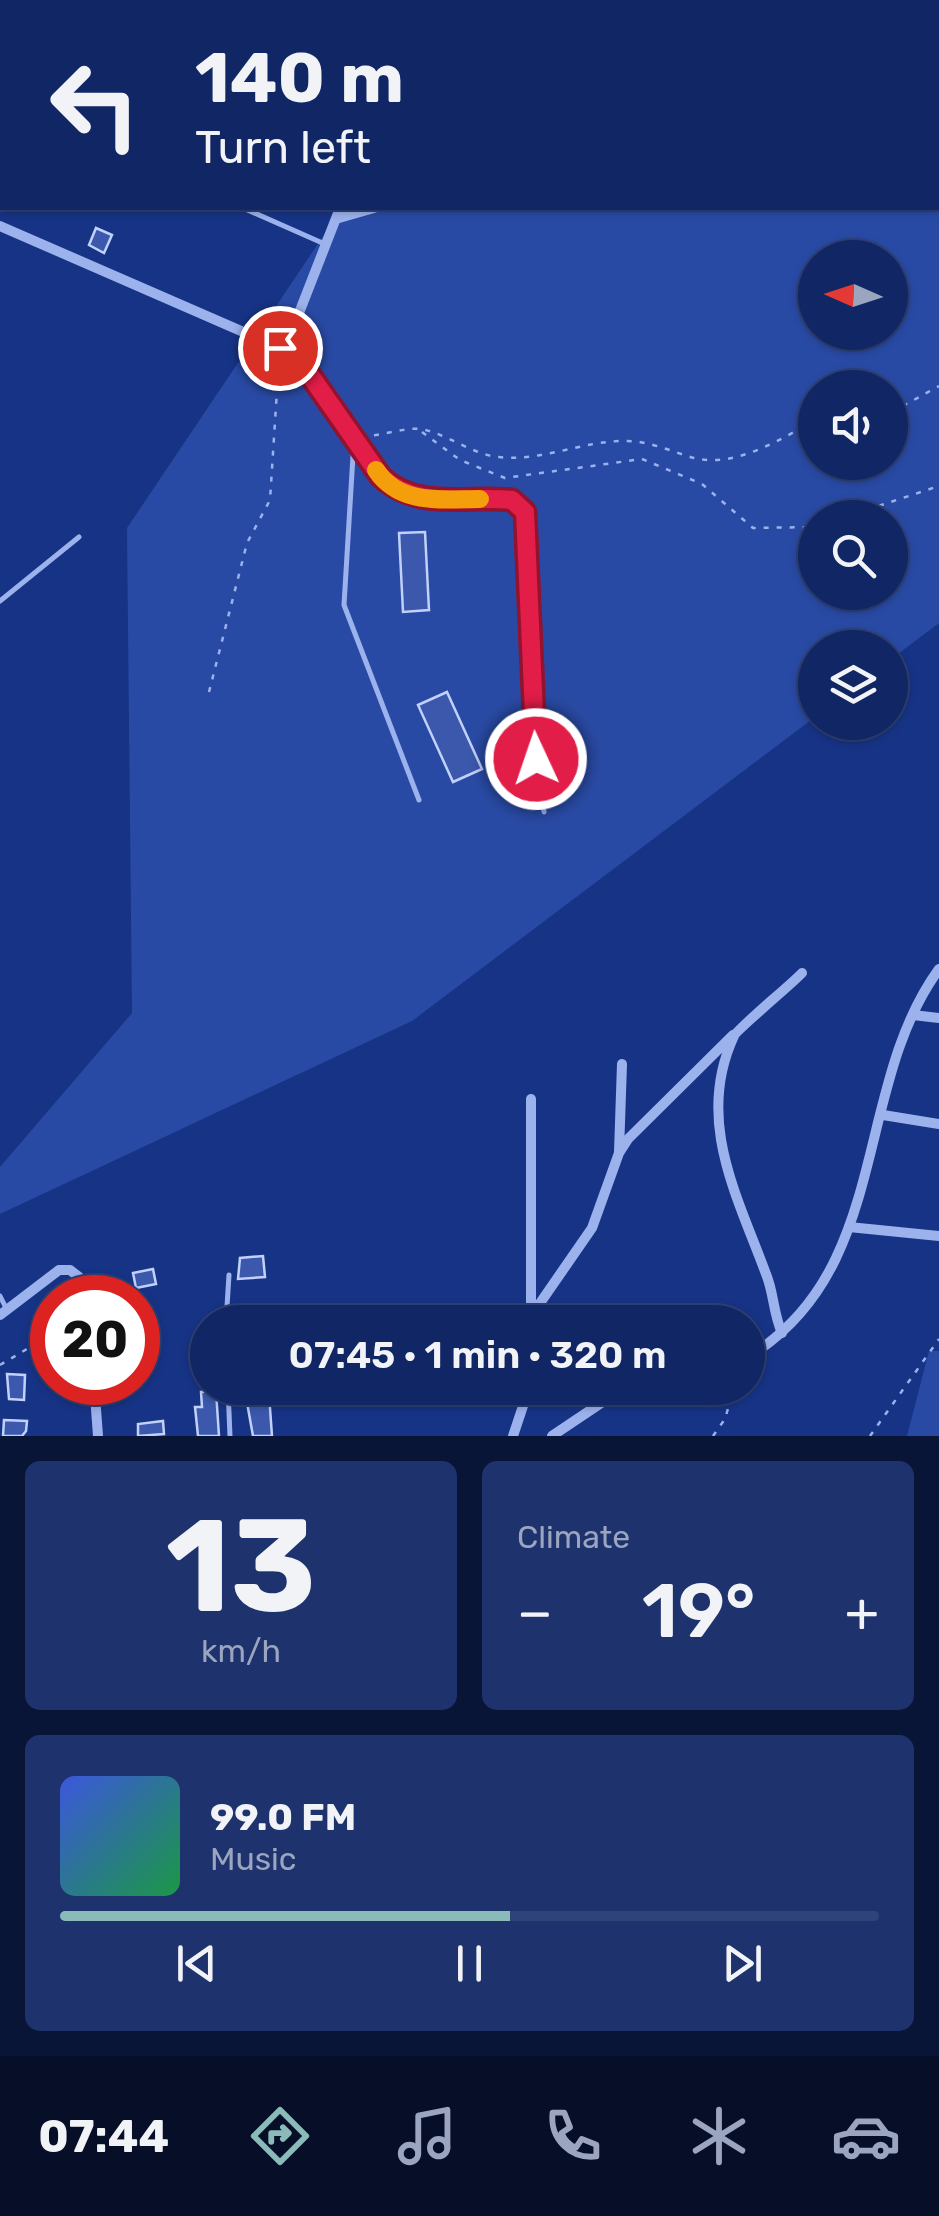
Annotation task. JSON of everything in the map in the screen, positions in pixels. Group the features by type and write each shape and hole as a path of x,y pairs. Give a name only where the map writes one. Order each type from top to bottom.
{"street":[{"path":"0,226 280,348 292,330 340,213"},
{"path":"765,1345 782,1333 832,1269 914,1016 939,969"},
{"path":"618,1152 704,1060 802,974"},
{"path":"914,1016 939,1018"},
{"path":"734,1035 718,1097 718,1137 769,1280 774,1316 782,1333"},
{"path":"539,1305 592,1228 618,1152 622,1064"},
{"path":"529,1305 531,1100"},
{"path":"883,1115 939,1124"},
{"path":"848,1228 939,1236"},
{"path":"52,1275 59,1270 70,1270 76,1275"},
{"path":"3,1313 30,1292"},
{"path":"96,1405 98,1436"},
{"path":"513,1436 523,1405"},
{"path":"552,1436 598,1405"}],"lane":[{"path":"248,210 327,245"},
{"path":"280,348 305,368 381,477 396,490 436,500 512,500 525,512 536,759 544,812"},
{"path":"354,436 344,605 419,800"},
{"path":"0,602 79,537"},
{"path":"227,1305 228,1275"},
{"path":"0,1296 3,1313"},
{"path":"229,1405 230,1436"}],"path":[{"path":"209,692 247,543 270,500 280,348"},
{"path":"908,403 939,386"},
{"path":"354,436 382,437 417,428 496,458 532,457 582,443 632,440 700,459 734,456 772,444 798,429"},
{"path":"417,428 460,460 505,478 642,459 702,484 754,528 798,527"},
{"path":"897,500 939,486"},
{"path":"870,1436 939,1339"},
{"path":"0,1365 30,1347"},
{"path":"713,1436 729,1405"}],"shaded area":[{"path":"341,210 939,210 939,623 908,646 908,630 798,630 798,730 412,1021 0,1214 0,1167 132,1013 127,528"},
{"path":"929,1351 939,1351 939,1436 907,1436"}],"building":[{"path":"96,228 112,235 104,253 89,245"},
{"path":"425,532 429,610 403,612 399,533"},
{"path":"447,692 482,769 453,782 418,705"},
{"path":"263,1256 265,1277 238,1279 240,1258"},
{"path":"153,1269 154,1275 133,1275"},
{"path":"7,1374 25,1375 24,1400 9,1399"},
{"path":"217,1405 219,1436 198,1436 195,1407"},
{"path":"247,1405 270,1405 272,1436 253,1436"},
{"path":"4,1420 27,1421 26,1431 22,1436 3,1436"},
{"path":"163,1421 164,1434 138,1436 138,1424"}],"slow traffic":[{"path":"376,470 396,490 413,498 480,499"}],"route":[{"path":"280,348 305,368 381,477 396,490 413,498 436,500 512,500 525,512 536,759"}]}
